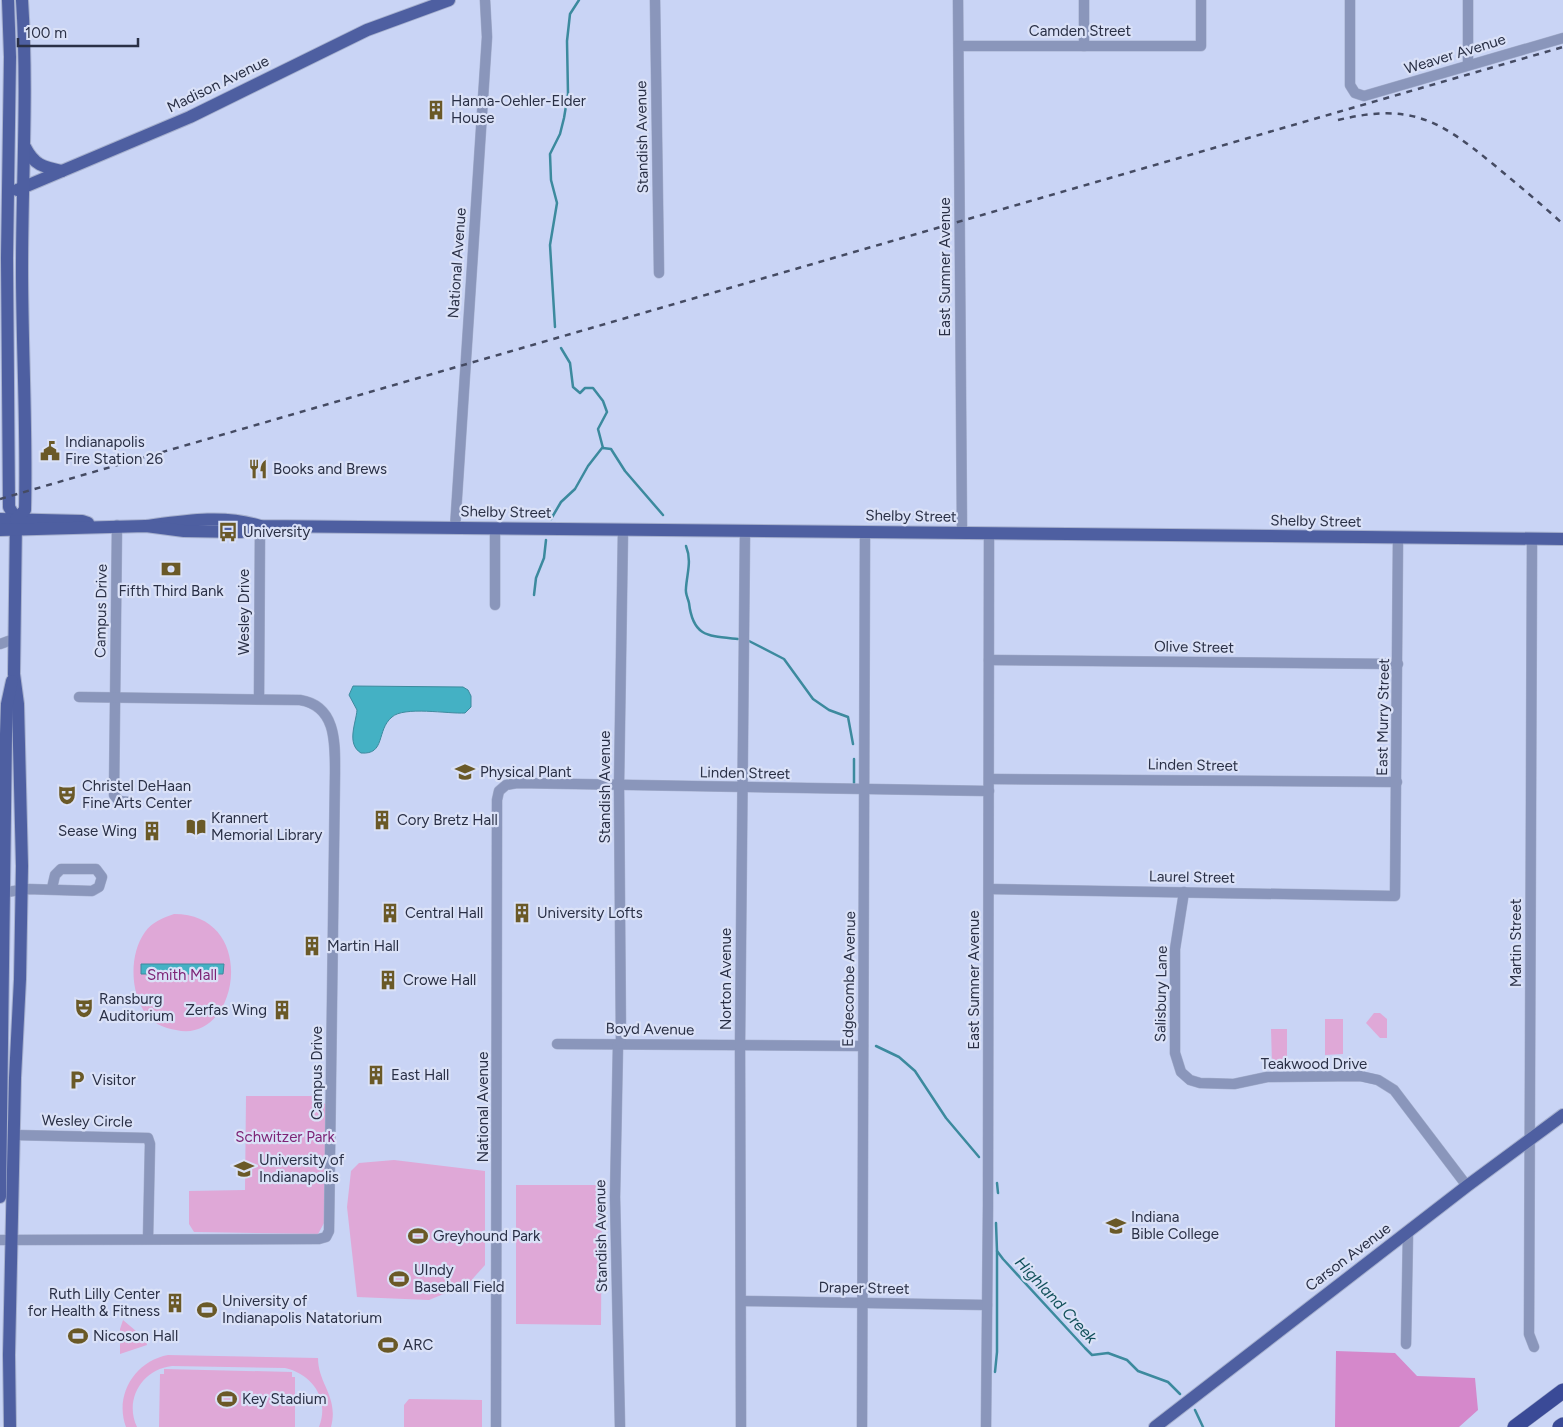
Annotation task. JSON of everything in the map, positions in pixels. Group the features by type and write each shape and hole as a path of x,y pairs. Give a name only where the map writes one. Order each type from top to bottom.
{"highway":[{"path":"1515,1427 1563,1391"}],"main road":[{"path":"0,1197 10,892 6,726 7,704 14,674 16,524 9,510 4,227 10,31 8,0"},
{"path":"16,524 25,510 22,188 25,147 22,0"},
{"name":"Madison Avenue","path":"4,195 190,117 367,30 449,0"},
{"path":"25,147 31,160 37,164 62,171"},
{"name":"Shelby Street","path":"0,519 16,524"},
{"name":"Shelby Street","path":"0,530 16,524 82,521 92,525 146,526 206,520 244,521 260,526 1563,539"},
{"path":"10,892 20,979 14,1135 6,1240 10,1427"},
{"name":"Carson Avenue","path":"1155,1427 1467,1186 1530,1142 1563,1115"}],"street":[{"name":"National Avenue","path":"455,528 487,37 485,0"},
{"name":"Standish Avenue","path":"655,0 659,273"},
{"name":"East Sumner Avenue","path":"958,0 962,533"},
{"path":"1084,0 1084,46"},
{"name":"Camden Street","path":"958,46 1201,46 1201,0"},
{"name":"Weaver Avenue","path":"1350,0 1350,80 1355,93 1370,96 1563,38"},
{"path":"1468,0 1468,65"},
{"name":"Campus Drive","path":"117,525 114,795 119,801 129,802"},
{"name":"Wesley Drive","path":"259,699 260,526"},
{"path":"496,528 496,605"},
{"name":"Standish Avenue","path":"620,1427 614,1197 620,1044 620,786 623,530"},
{"name":"Norton Avenue","path":"741,1427 740,1045 745,531"},
{"name":"Edgecombe Avenue","path":"862,1427 866,532"},
{"name":"East Sumner Avenue","path":"986,1427 989,889 988,533"},
{"name":"East Murry Street","path":"1395,896 1398,538"},
{"name":"Martin Street","path":"1532,539 1529,1334 1534,1347"},
{"path":"0,644 14,639"},
{"name":"Olive Street","path":"989,660 1398,664"},
{"path":"79,697 259,699"},
{"name":"Campus Drive","path":"6,1240 319,1239 326,1237 330,1232 334,734 327,717 311,703 298,700 259,699"},
{"name":"Linden Street","path":"989,779 1397,782"},
{"name":"Linden Street","path":"502,788 517,783 989,791"},
{"name":"National Avenue","path":"496,1427 497,800 502,788"},
{"path":"10,892 52,888 92,891 99,887 102,877 96,869 61,869 55,875 52,888"},
{"name":"Laurel Street","path":"989,889 1395,896"},
{"name":"Salisbury Lane","path":"1177,1066 1175,1053 1175,949 1183,908 1184,892"},
{"name":"Boyd Avenue","path":"557,1044 863,1046"},
{"name":"Teakwood Drive","path":"1177,1066 1187,1078 1202,1084 1234,1084 1267,1077 1363,1077 1381,1082 1394,1090 1467,1186"},
{"name":"Wesley Circle","path":"14,1135 148,1138 150,1144 148,1239"},
{"path":"1406,1344 1408,1232"},
{"name":"Draper Street","path":"742,1301 986,1305"}],"green space":[{"name":"Smith Mall","path":"174,914 201,920 219,934 229,955 231,978 226,1000 214,1018 198,1029 176,1030 156,1023 146,1014 134,985 136,951 145,932 154,923"},
{"path":"1374,1013 1380,1013 1387,1019 1387,1038 1380,1038 1366,1023"},
{"path":"1325,1019 1343,1019 1343,1054 1325,1055"},
{"path":"1271,1029 1287,1029 1287,1064 1272,1064"},
{"name":"Schwitzer Park","path":"246,1096 317,1096 326,1105 324,1223 318,1234 194,1232 189,1224 189,1191 245,1190"},
{"name":"Greyhound Park","path":"394,1160 485,1171 485,1265 468,1284 429,1300 357,1297 347,1207 351,1171 359,1163"},
{"path":"516,1185 602,1185 601,1325 516,1324"},
{"path":"123,1320 143,1337 146,1337 147,1345 120,1354 120,1329"},
{"path":"168,1355 318,1358 321,1376 332,1407 331,1427 319,1427 322,1417 320,1398 311,1382 295,1371 285,1368 172,1366 161,1368 144,1380 134,1397 134,1417 137,1427 126,1427 123,1403 130,1381 146,1364"},
{"name":"Key Stadium","path":"164,1369 292,1372 292,1377 295,1377 295,1427 159,1427 160,1374 164,1374"},
{"path":"409,1399 482,1400 482,1427 404,1427 404,1405"}],"shaded area":[{"path":"353,686 463,687 468,690 471,696 471,707 465,713 416,711 398,714 387,722 378,746 369,753 361,753 356,749 353,739 357,710 349,695"},
{"path":"141,964 224,964 223,974 141,974"},
{"path":"1336,1351 1395,1353 1417,1376 1475,1378 1478,1410 1459,1427 1335,1427"}],"waterway":[{"name":"Highland Creek","path":"555,327 550,245 557,203 551,180 550,154 560,134 564,118 568,94 567,41 570,14 579,0"},
{"name":"Highland Creek","path":"561,348 570,363 573,387 580,393 585,388 593,388 603,401 607,412 598,429 603,448"},
{"path":"551,519 561,502 575,489 588,466 602,448"},
{"name":"Highland Creek","path":"603,448 611,449 625,471 663,515"},
{"path":"534,595 536,578 544,558 546,540"},
{"name":"Highland Creek","path":"686,546 689,562 686,592 694,623 704,633 718,637 738,639"},
{"name":"Highland Creek","path":"749,641 784,659 813,699 829,710 848,717 853,744"},
{"name":"Highland Creek","path":"854,759 854,783"},
{"name":"Highland Creek","path":"876,1046 899,1057 915,1071 946,1118 979,1157"},
{"name":"Highland Creek","path":"997,1183 998,1193"},
{"name":"Highland Creek","path":"996,1223 997,1251 1092,1355 1108,1353 1127,1360 1138,1371 1168,1382 1180,1394"},
{"path":"995,1372 997,1352 997,1251"},
{"name":"Highland Creek","path":"1195,1410 1203,1427"}],"railway":[{"path":"0,499 1563,47"},
{"path":"1338,120 1385,113 1422,119 1439,126 1474,148 1563,224"}],"place":[{"name":"Hanna-Oehler-Elder House","path":"436,110"},
{"name":"Indianapolis Fire Station 26","path":"50,451"},
{"name":"Books and Brews","path":"258,469"},
{"name":"University","path":"228,532"},
{"name":"Fifth Third Bank","path":"171,569"},
{"name":"Physical Plant","path":"465,772"},
{"name":"Christel DeHaan Fine Arts Center","path":"67,795"},
{"name":"Cory Bretz Hall","path":"382,820"},
{"name":"Krannert Memorial Library","path":"196,827"},
{"name":"Sease Wing","path":"152,831"},
{"name":"Central Hall","path":"390,913"},
{"name":"University Lofts","path":"522,913"},
{"name":"Martin Hall","path":"312,946"},
{"name":"Crowe Hall","path":"388,980"},
{"name":"Ransburg Auditorium","path":"84,1008"},
{"name":"Zerfas Wing","path":"282,1010"},
{"name":"East Hall","path":"376,1075"},
{"name":"Visitor","path":"77,1080"},
{"name":"University of Indianapolis","path":"244,1169"},
{"name":"Indiana Bible College","path":"1116,1226"},
{"name":"Greyhound Park","path":"418,1236"},
{"name":"UIndy Baseball Field","path":"399,1279"},
{"name":"Ruth Lilly Center for Health & Fitness","path":"175,1303"},
{"name":"University of Indianapolis Natatorium","path":"207,1310"},
{"name":"Nicoson Hall","path":"78,1336"},
{"name":"ARC","path":"388,1345"},
{"name":"Key Stadium","path":"227,1399"}]}
